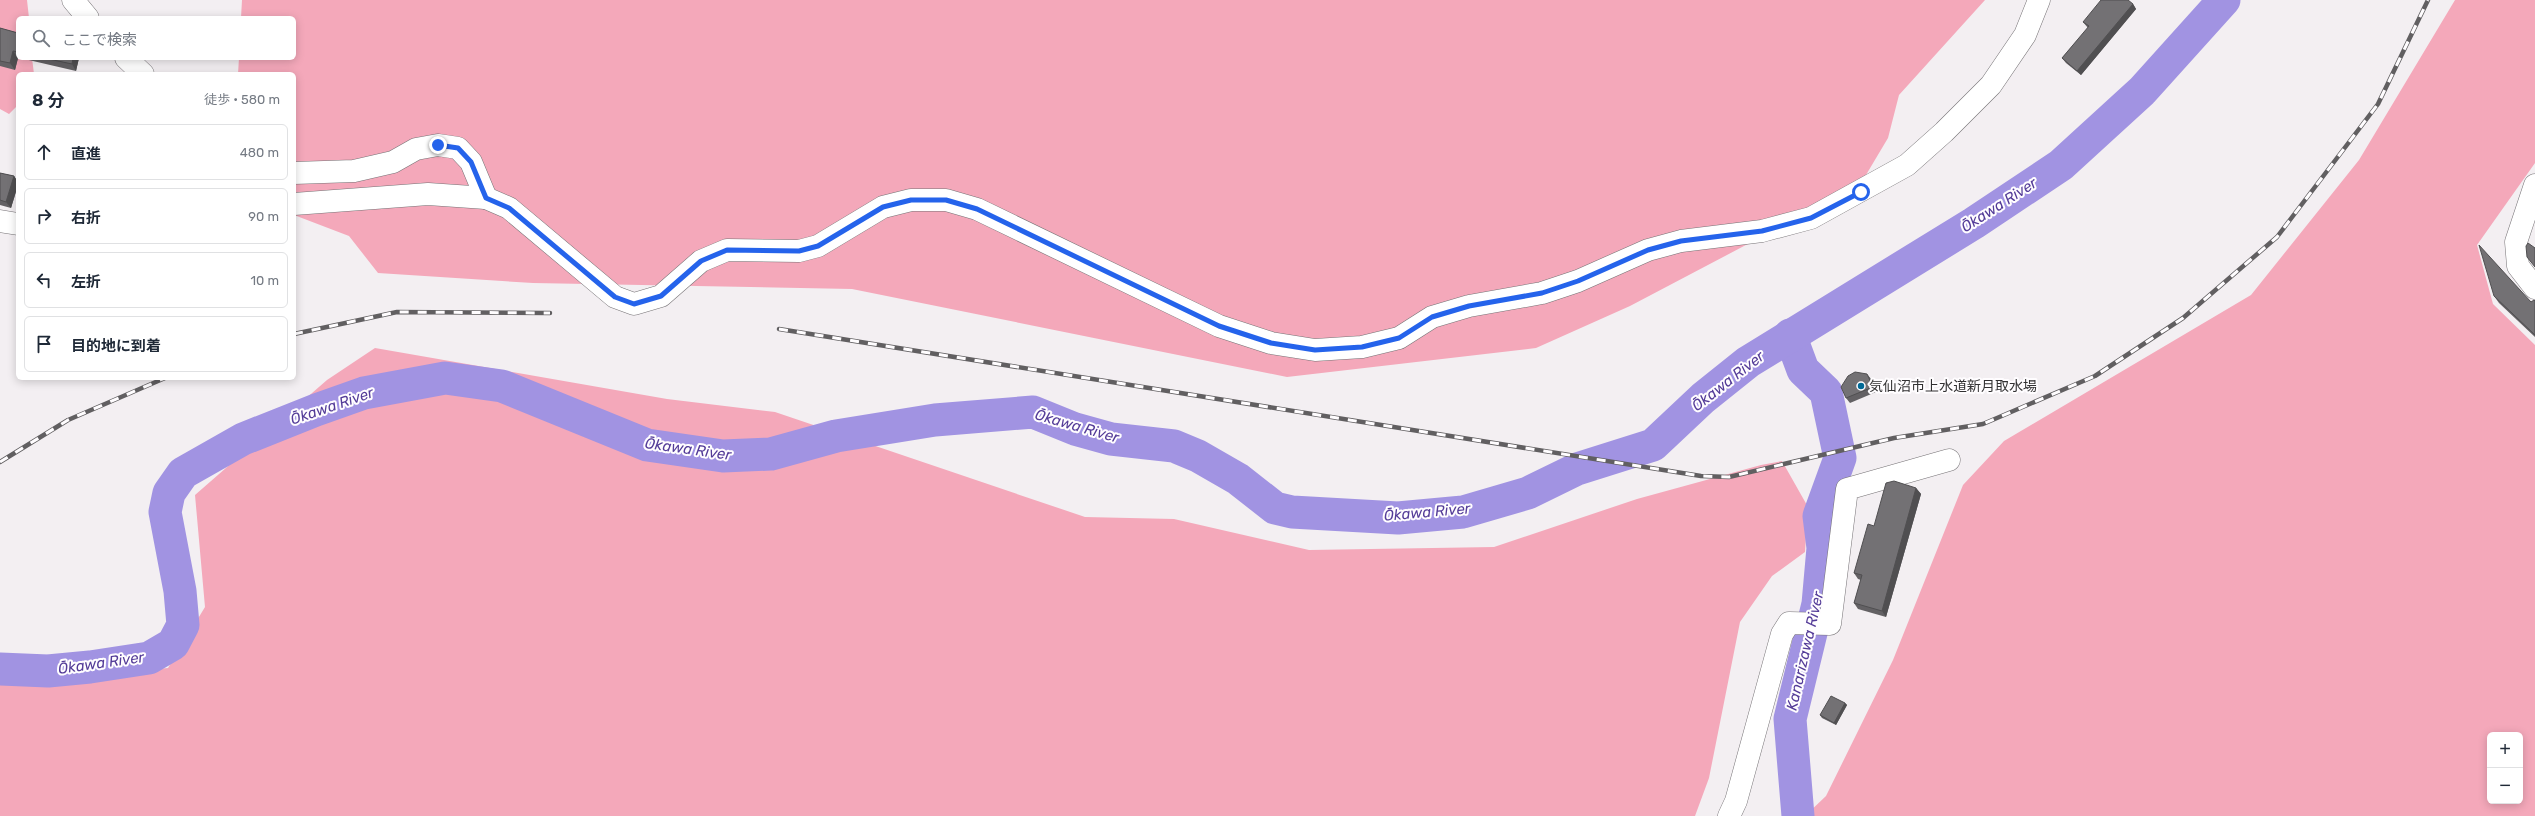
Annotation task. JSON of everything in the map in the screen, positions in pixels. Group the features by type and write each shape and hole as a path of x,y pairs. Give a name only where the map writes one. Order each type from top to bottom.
{"street":[{"path":"73,0 86,16"},
{"path":"296,204 428,194 486,198 509,208 615,297 634,304 661,296 701,261 727,250 799,251 818,246 883,207 911,200 946,200 977,209 1219,326 1271,343 1300,348 1315,350 1362,347 1399,338 1432,317 1469,306 1542,293 1578,281 1661,246 1681,241 1762,231 1811,218 1907,165 1944,132 1991,85 2025,35 2039,0"},
{"path":"128,60 141,72"},
{"path":"296,173 354,171 393,162 416,149 438,145 458,148 471,162 486,198"},
{"path":"2535,185 2516,242 2518,266 2535,288"},
{"path":"0,221 16,224"},
{"path":"1729,816 1736,801 1782,634 1789,623 1830,624 1847,490 1949,460"}],"shaded area":[{"path":"0,0 27,0 29,16 16,16 16,60 32,60 34,72 16,72 16,107 9,114 0,109"},
{"path":"242,0 1985,0 1899,95 1888,138 1860,185 1630,306 1536,348 1287,377 852,289 533,283 378,273 349,236 296,216 296,72 238,72 239,60 296,60 296,16 241,16"},
{"path":"2455,0 2535,0 2535,163 2477,245 2493,304 2535,345 2535,816 1805,816 1826,796 1893,660 1963,485 2004,441 2251,295 2359,160"},
{"path":"375,348 667,399 775,412 1085,517 1174,519 1309,550 1494,547 1637,499 1761,465 1782,461 1808,507 1805,552 1772,576 1740,622 1709,778 1695,816 0,816 0,684 168,668 205,607 195,495 327,380"}],"building":[{"path":"2101,0 2128,0 2133,4 2077,71 2062,58 2089,26 2083,22"},
{"path":"0,28 16,32 16,52 13,51 10,63 0,61"},
{"path":"53,60 73,60 72,64"},
{"path":"0,173 14,176 6,202 0,200"},
{"path":"2528,243 2535,248 2535,267 2527,257 2526,246"},
{"path":"2479,245 2531,302 2534,300 2535,301 2535,335 2494,296"},
{"name":"気仙沼市上水道新月取水場","path":"1855,372 1867,374 1873,387 1846,398 1841,387 1848,376"},
{"path":"1894,481 1916,488 1882,611 1854,603 1862,575 1854,573 1868,524 1874,526 1886,483"},
{"path":"1831,696 1845,703 1834,723 1820,715"}],"waterway":[{"name":"Ōkawa River","path":"0,669 48,671 90,667 149,658 173,644 183,625 180,591 165,512 169,493 183,473 243,439 316,410 364,393 445,378 502,386 647,445 723,456 771,454 836,436 935,420 1033,412 1075,429 1111,439 1174,446 1198,456 1238,479 1275,508 1292,512 1398,518 1463,512 1528,493 1577,469 1653,445 1703,398 1748,362 1974,223 2061,165 2142,91 2224,0"},
{"name":"Kanarizawa River","path":"1790,335 1803,370 1826,392 1840,458 1819,516 1823,548 1818,604 1790,719 1798,816"}],"railway":[{"path":"779,329 1701,476 1729,477 1894,438 1983,424 2095,376 2183,318 2277,237 2378,104 2428,0"},
{"path":"296,334 397,312 550,313"},
{"path":"0,462 68,420 160,380"}],"place":[{"name":"気仙沼市上水道新月取水場","path":"1861,386"}],"route":[{"path":"438,145 458,148 471,162 486,198 509,208 615,297 634,304 661,296 701,261 727,250 799,251 818,246 883,207 911,200 946,200 977,209 1219,326 1271,343 1315,350 1362,347 1399,338 1432,317 1469,306 1542,293 1578,281 1648,250 1681,241 1762,231 1811,218 1861,192"}]}
